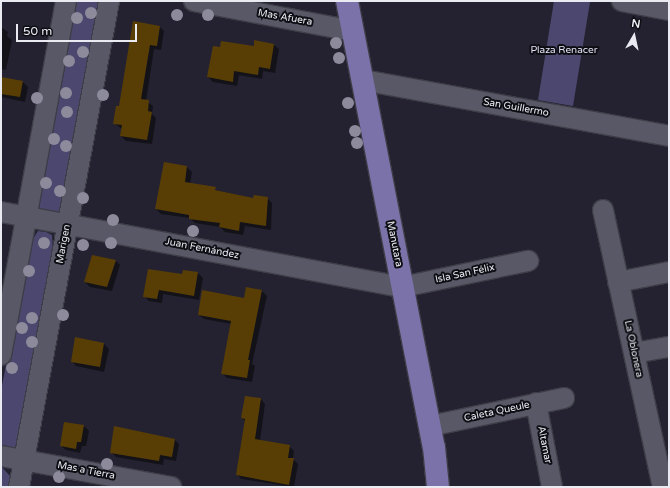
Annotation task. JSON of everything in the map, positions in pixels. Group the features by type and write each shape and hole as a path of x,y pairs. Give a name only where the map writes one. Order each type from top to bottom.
{"main road":[{"name":"Manutara","path":"347,1 430,426 438,487"}],"street":[{"path":"1,355 66,1"},
{"name":"Marigen","path":"19,487 109,1"},
{"name":"Mas Afuera","path":"194,1 353,30"},
{"path":"622,1 669,10"},
{"name":"San Guillermo","path":"362,80 669,136"},
{"name":"La Oblonera","path":"603,210 634,353 661,443 663,487"},
{"name":"Juan Fernández","path":"1,212 402,287"},
{"name":"Isla San Félix","path":"402,287 528,261"},
{"path":"618,282 669,272"},
{"path":"634,353 669,347"},
{"name":"Caleta Queule","path":"430,426 564,398"},
{"name":"Altamar","path":"536,403 552,487"},
{"name":"Mas a Tierra","path":"1,456 171,487"}],"green space":[{"path":"74,1 98,1 99,3 60,211 56,215 40,212 38,208"},
{"name":"Plaza Renacer","path":"554,1 590,2 573,106 538,100"},
{"path":"38,231 46,232 52,235 53,251 18,439 14,449 1,452 1,391 29,245"},
{"path":"1,466 10,476 9,487 1,487"}],"building":[{"path":"133,21 160,26 157,46 150,45 141,99 149,100 148,111 152,112 147,140 120,136 122,125 113,124 116,106 119,106"},
{"path":"254,40 274,44 270,69 259,67 258,75 234,71 233,82 207,77 213,46 220,47 221,41 254,46"},
{"path":"1,77 23,81 20,97 1,94"},
{"path":"164,162 187,166 185,182 216,187 215,190 253,198 254,195 268,197 266,226 240,222 239,231 219,227 220,223 189,219 189,215 155,209"},
{"path":"92,255 116,260 107,287 84,282"},
{"path":"148,269 182,274 183,270 198,272 194,296 159,290 157,299 143,297"},
{"path":"246,287 262,290 248,360 250,360 247,378 221,374 231,321 198,315 202,290 244,298"},
{"path":"75,337 104,343 100,367 71,362"},
{"path":"245,396 261,398 255,439 290,445 288,458 294,458 289,485 236,475 245,419 241,418"},
{"path":"64,422 84,425 81,442 77,442 76,449 60,446"},
{"path":"114,426 175,439 172,457 160,455 159,461 110,453"}]}
